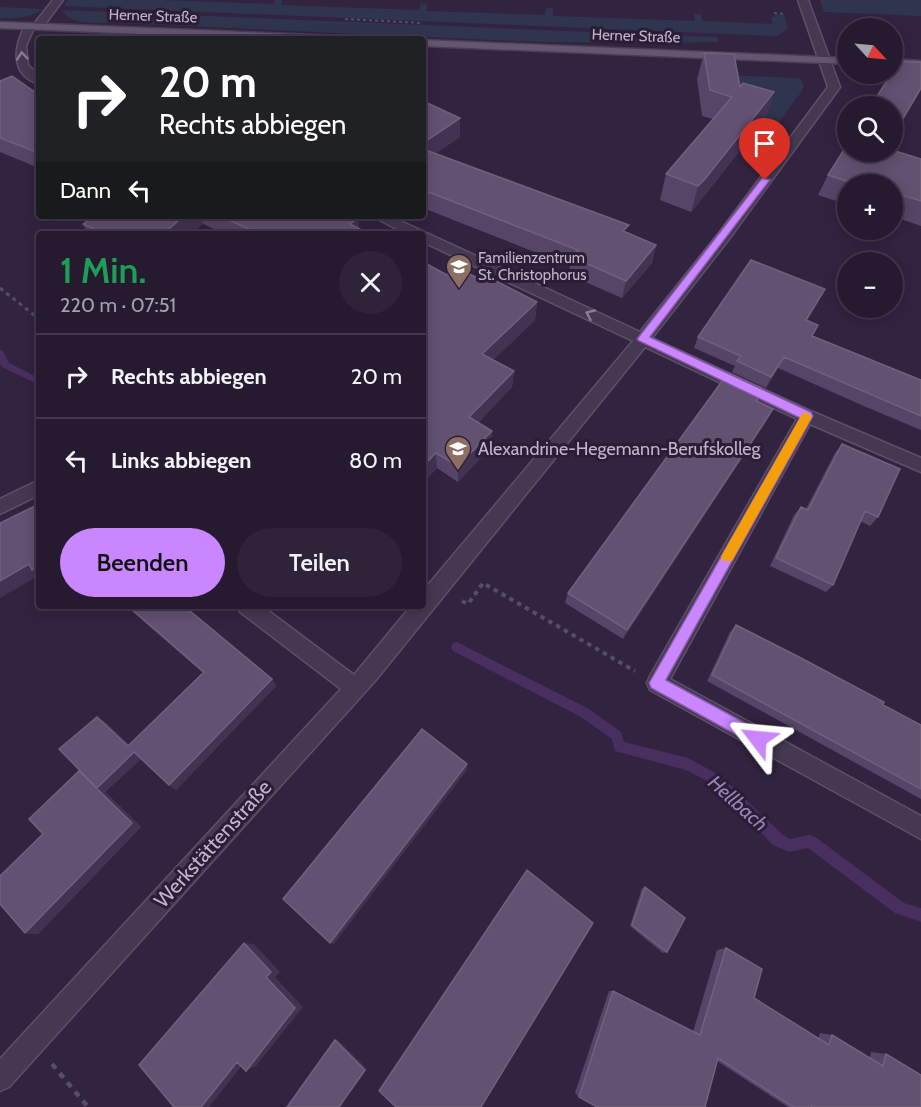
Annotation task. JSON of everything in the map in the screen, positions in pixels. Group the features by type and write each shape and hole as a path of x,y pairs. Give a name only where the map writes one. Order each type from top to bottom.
{"main road":[{"name":"Herner Straße","path":"0,25 269,36"},
{"name":"Herner Straße","path":"426,42 837,61"},
{"path":"903,63 921,64"}],"street":[{"path":"36,78 23,66 21,46 34,26 58,0"},
{"path":"803,0 830,76"},
{"name":"Werkstättenstraße","path":"426,602 643,339 724,236 834,87 830,76"},
{"path":"384,219 410,231"},
{"path":"426,238 807,416 921,465"},
{"path":"807,416 657,683 921,828"},
{"path":"0,507 36,489"},
{"path":"251,609 355,688"},
{"name":"Werkstättenstraße","path":"0,1078 355,688 421,609"}],"path":[{"path":"340,19 424,23"},
{"path":"830,76 837,76"},
{"path":"0,288 36,317"},
{"path":"437,588 468,604 483,583 657,683"},
{"path":"33,1041 87,1107"}],"shaded area":[{"path":"68,0 162,0 273,4 275,0 282,0 281,5 419,10 421,3 427,4 426,11 545,15 546,8 553,8 553,16 695,21 694,14 701,14 702,21 773,24 771,17 775,17 775,14 784,15 788,29 777,36 63,6"},
{"path":"820,0 921,0 921,16 824,12"},
{"path":"0,7 43,9 23,17 0,18"},
{"path":"62,10 717,37 719,42 540,42 94,23 72,19"},
{"path":"727,75 801,79 804,85 778,123 731,108"}],"building":[{"path":"704,53 734,54 740,87 743,83 774,92 698,186 666,174 732,97 710,90"},
{"path":"903,62 921,62 921,88 903,118 903,96 877,96 885,84 903,84"},
{"path":"12,76 36,93 36,152 0,138 0,81"},
{"path":"426,102 460,118 426,141"},
{"path":"426,150 629,225 623,231 656,245 626,281 572,257 578,250 426,191"},
{"path":"903,153 921,159 921,201 903,195 903,174 837,174 837,178 828,175 837,161 903,162"},
{"path":"90,219 180,219 166,231 98,231 83,224"},
{"path":"227,219 357,219 350,224 363,231 253,231"},
{"path":"751,260 825,289 806,320 818,325 812,336 921,380 921,416 784,357 771,377 737,361 741,356 698,337"},
{"path":"426,264 447,275 456,267 485,282 490,278 537,302 482,354 514,371 469,417 492,431 458,466 436,453 426,463"},
{"path":"728,373 763,389 756,401 773,409 627,630 568,593"},
{"path":"842,444 900,469 878,517 865,511 833,585 776,558 801,507 808,510"},
{"path":"36,505 36,568 32,570 29,564 0,581 0,523"},
{"path":"131,609 188,609 272,679 169,785 134,752 97,788 59,749 97,717 128,746 204,672"},
{"path":"736,625 884,702 883,705 921,725 921,789 712,675"},
{"path":"422,729 467,764 330,943 283,899"},
{"path":"79,771 132,823 25,933 0,904 0,876 43,834 29,819"},
{"path":"527,870 593,923 481,1107 396,1107 379,1091"},
{"path":"645,887 685,918 667,952 632,925"},
{"path":"244,943 271,972 266,977 295,1008 246,1071 237,1062 201,1107 174,1107 139,1065"},
{"path":"726,948 762,969 754,998 829,1045 832,1035 883,1066 886,1054 921,1075 921,1107 815,1107 812,1105 811,1107 793,1107 718,1058 705,1107 597,1107 579,1097 613,991 700,1035"},
{"path":"335,1040 365,1070 339,1107 287,1107"}],"waterway":[{"name":"Hellbach","path":"0,353 5,365 36,380"},
{"name":"Hellbach","path":"457,647 585,713 617,736 619,747 688,764 717,780 778,840 789,846 809,841 900,908 921,915"}],"slow traffic":[{"path":"728,557 806,417"}],"place":[{"name":"Familienzentrum St. Christophorus","path":"459,290"},
{"name":"Alexandrine-Hegemann-Berufskolleg","path":"458,472"}],"route":[{"path":"758,739 657,683 807,416 643,339 765,180"}]}
